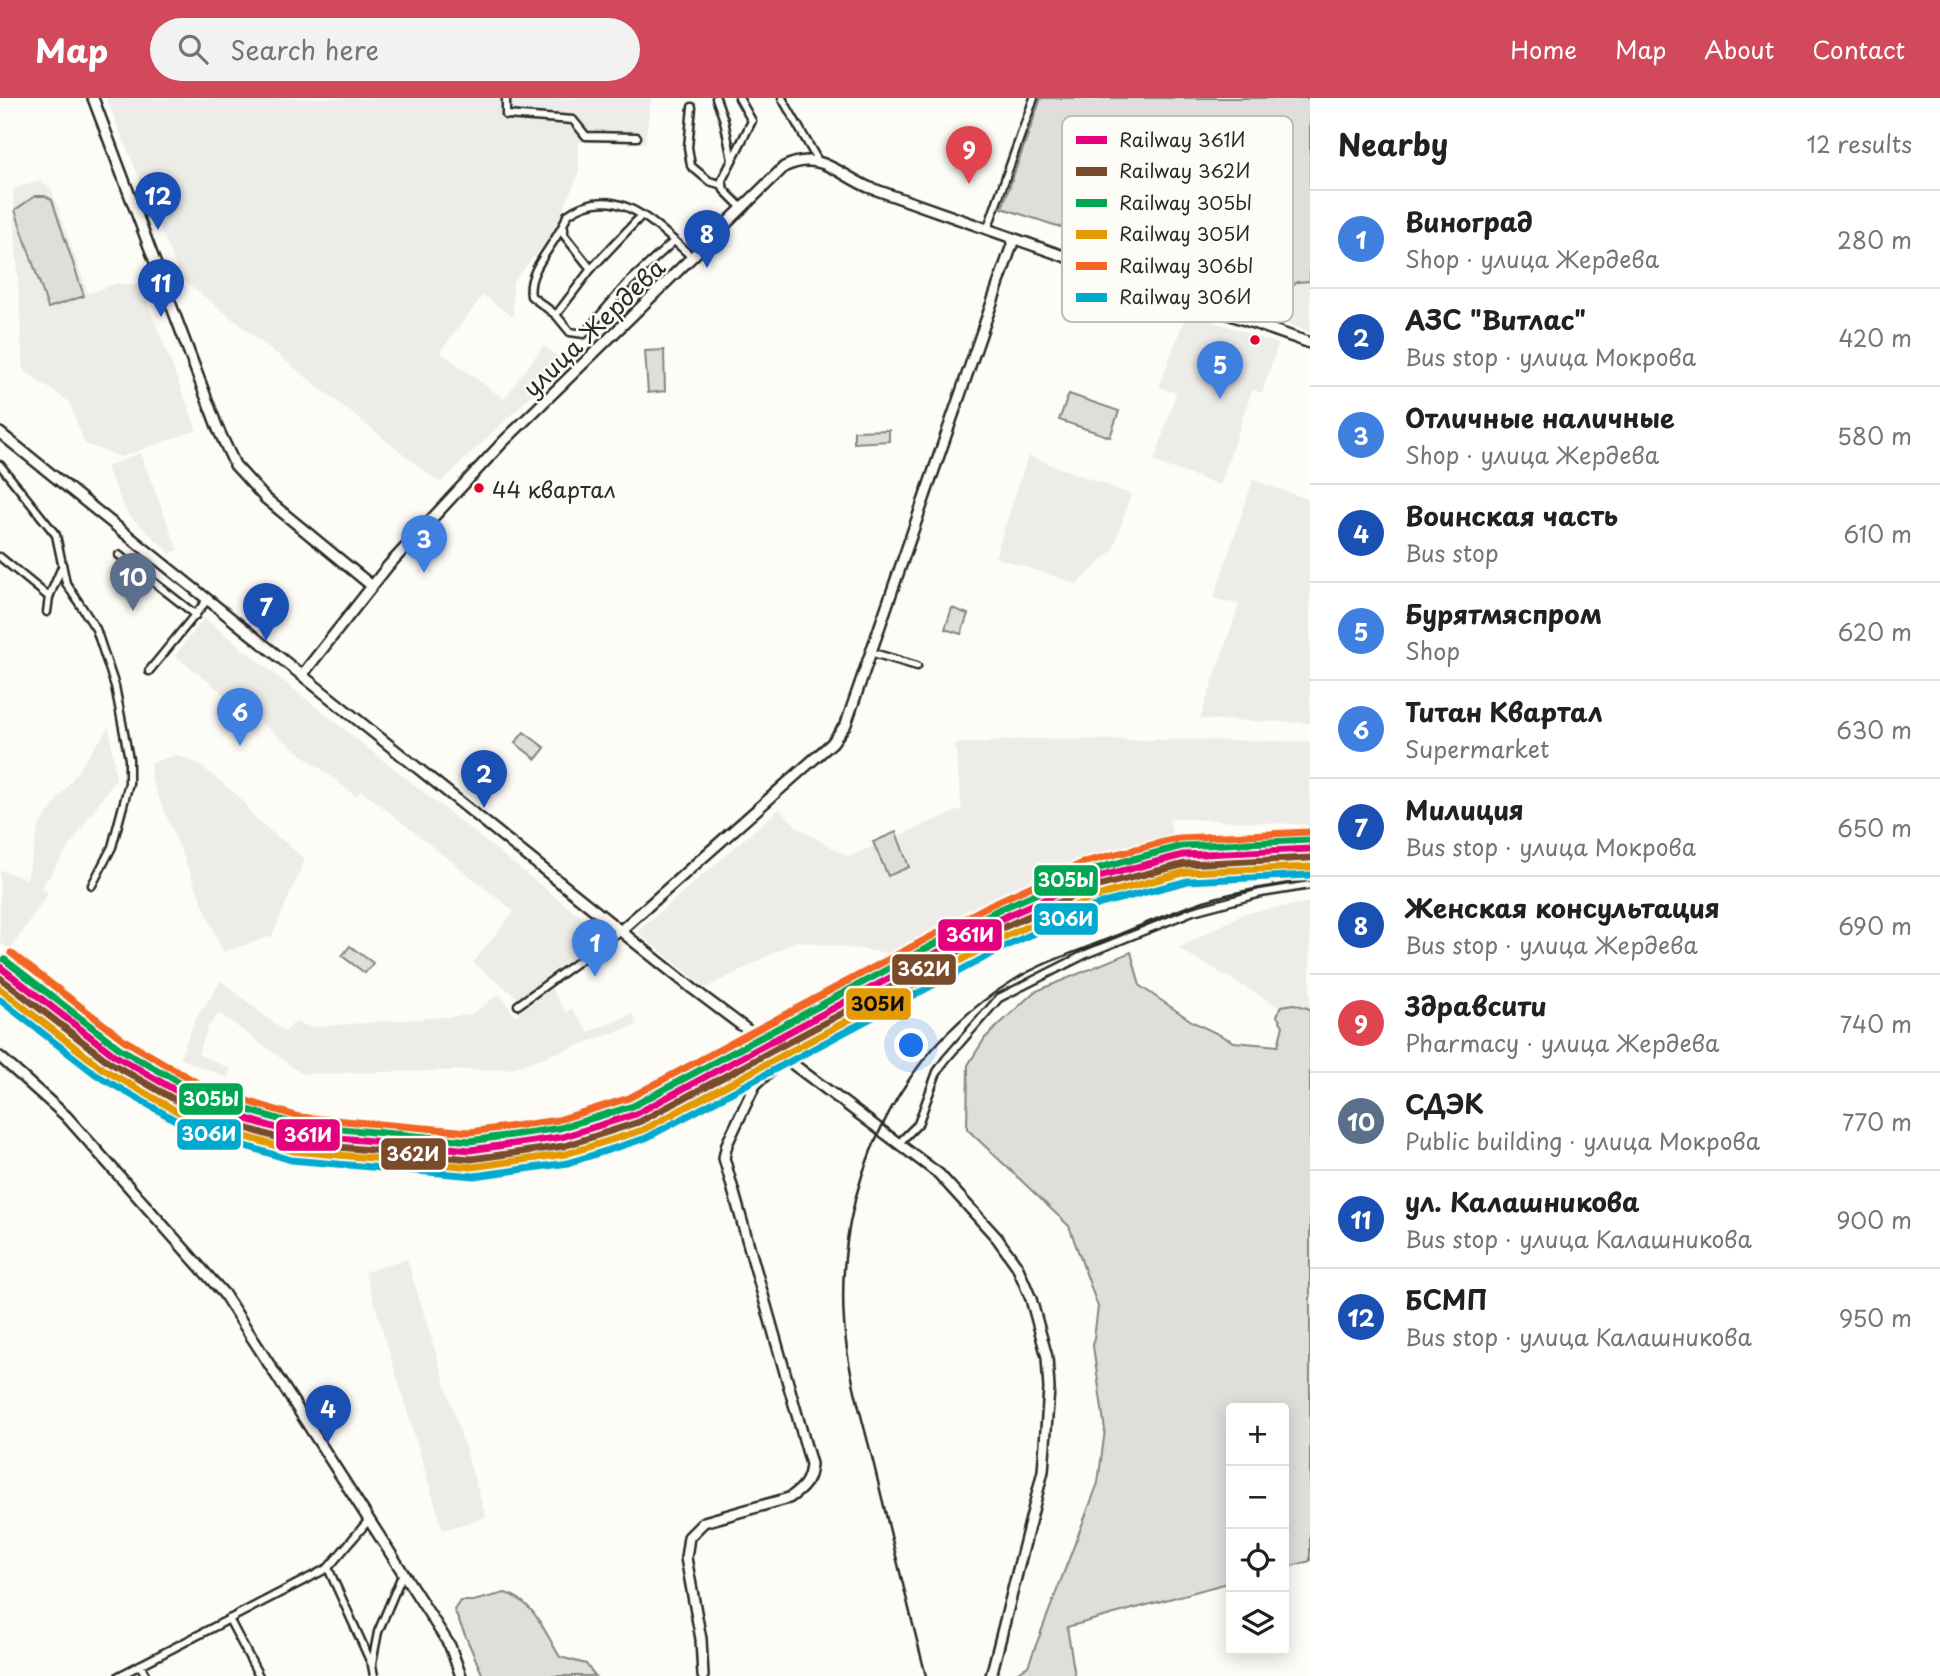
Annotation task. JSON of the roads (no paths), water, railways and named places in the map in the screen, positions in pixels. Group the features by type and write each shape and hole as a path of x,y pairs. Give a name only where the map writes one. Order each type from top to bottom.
{"main road":[{"path":"93,98 218,429 235,465 292,522 372,586"},
{"name":"улица Жердева","path":"302,675 372,586 503,442 784,167 806,159 818,161"},
{"path":"818,161 868,187 1062,256"},
{"path":"620,931 832,743 846,724 1013,239"},
{"path":"1250,322 1310,343"},
{"path":"0,433 620,931 783,1059 939,1174 1010,1256 1031,1299 1047,1357 1049,1407 1043,1471 991,1676"},
{"path":"0,1058 66,1116 224,1294 450,1646 461,1676"},
{"path":"703,1676 701,1639 687,1558 689,1537 704,1522 789,1498 801,1491 811,1473 811,1464 724,1158 727,1144 755,1085 783,1059"}],"street":[{"path":"506,98 506,115 573,120 586,136 637,137"},
{"path":"716,98 724,120 732,160"},
{"path":"739,98 752,121 722,180 742,208"},
{"path":"782,98 818,161"},
{"path":"987,230 1034,98"},
{"path":"692,107 688,147 691,166 709,181 723,185"},
{"path":"674,241 627,284 587,331 579,335 570,332 556,315 531,296 530,286 564,226 567,215 589,201 617,201 674,241 692,257"},
{"path":"556,315 591,269 640,216"},
{"path":"564,226 564,235 591,269"},
{"path":"0,465 51,526 60,543 62,566 70,590 89,618 100,641 114,686 129,759 125,804 108,856 92,886"},
{"path":"119,555 197,615"},
{"path":"0,557 49,597"},
{"path":"47,612 49,597 62,566"},
{"path":"149,671 208,600"},
{"path":"870,652 917,666"},
{"path":"899,1143 918,1124 937,1072 999,998 1086,954 1193,911 1261,893 1310,885"},
{"path":"518,1005 620,931"},
{"path":"119,1676 328,1568 368,1521"},
{"path":"328,1568 372,1665 374,1676"},
{"path":"372,1665 378,1632 403,1573"},
{"path":"229,1619 260,1676"},
{"path":"140,1665 146,1676"}],"railway":[{"path":"926,1676 856,1394 844,1322 844,1271 850,1222 863,1173 881,1127 906,1084 936,1045 972,1010 1024,974 1204,901 1310,879"}],"rail line":[{"name":"306Ы","path":"11,953 124,1040 208,1089 299,1117 470,1132 558,1120 629,1098 990,905 1085,862 1180,838 1310,832"},
{"name":"305Ы","path":"5,960 119,1048 205,1097 298,1125 470,1141 560,1128 633,1106 994,912 1088,871 1182,846 1310,840"},
{"name":"361И","path":"0,967 114,1055 201,1105 296,1134 470,1150 562,1137 636,1114 998,920 1091,879 1183,855 1310,849"},
{"name":"362И","path":"0,978 109,1062 198,1113 294,1143 471,1159 564,1146 639,1122 1002,928 1094,887 1185,864 1310,858"},
{"name":"305И","path":"0,989 103,1069 194,1121 293,1151 472,1167 566,1154 643,1130 1006,936 1097,896 1186,872 1310,867"},
{"name":"306И","path":"0,1000 98,1076 191,1129 291,1160 474,1176 568,1163 646,1138 1010,944 1100,904 1188,881 1310,875"}],"place":[{"name":"Здравсити","path":"969,184"},
{"name":"БСМП","path":"158,230"},
{"name":"Женская консультация","path":"707,268"},
{"name":"ул. Калашникова","path":"161,317"},
{"name":"Бурятмяспром","path":"1220,399"},
{"name":"44 квартал","path":"479,488"},
{"name":"Отличные наличные","path":"424,573"},
{"name":"СДЭК","path":"133,611"},
{"name":"Милиция","path":"266,641"},
{"name":"Титан Квартал","path":"240,746"},
{"name":"АЗС \"Витлас\"","path":"484,808"},
{"name":"Виноград","path":"595,977"},
{"name":"Воинская часть","path":"328,1443"}]}
